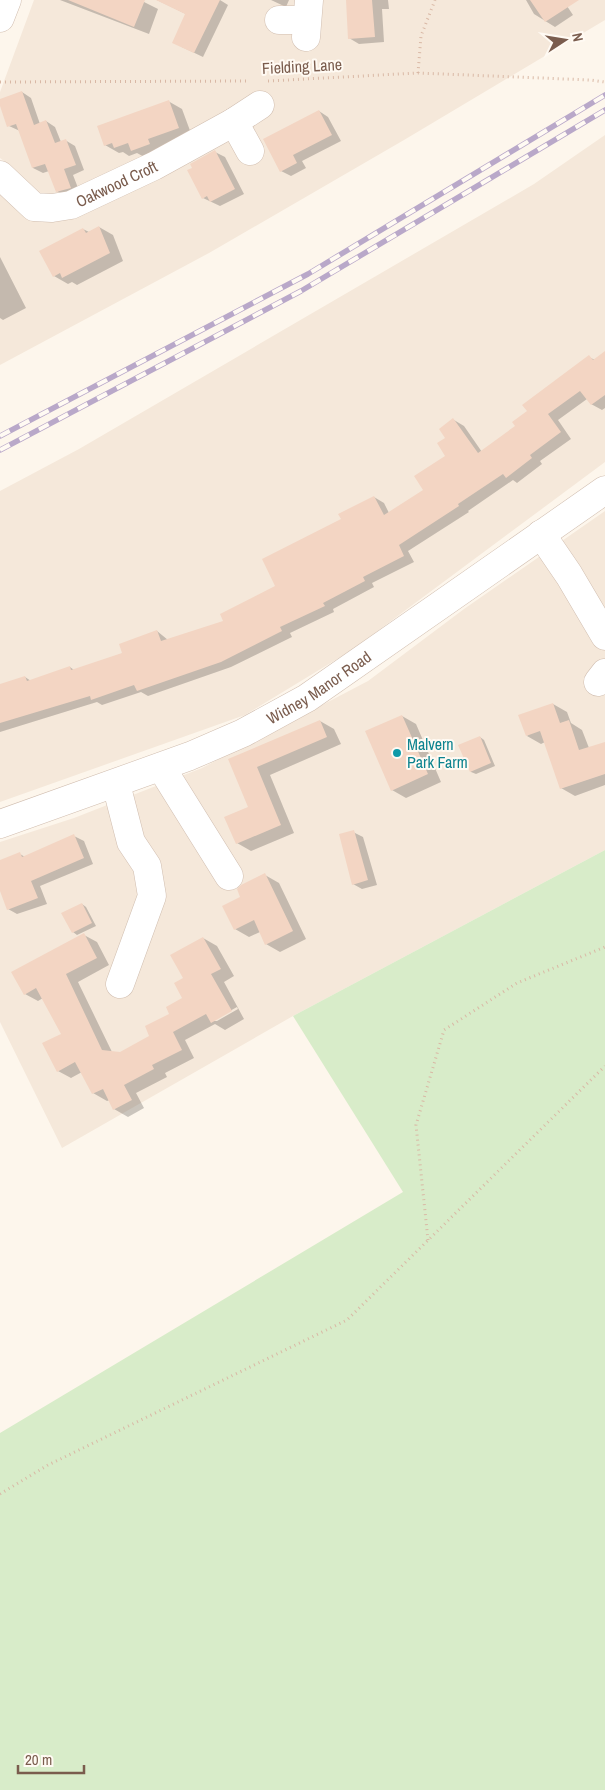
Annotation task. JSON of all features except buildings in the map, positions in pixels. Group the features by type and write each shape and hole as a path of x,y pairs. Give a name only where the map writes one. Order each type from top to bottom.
{"street":[{"path":"0,18 7,0"},
{"path":"279,20 307,19"},
{"name":"Oakwood Croft","path":"0,175 34,207 52,208 71,205 154,166 234,122 258,89"},
{"path":"234,122 250,152"},
{"name":"Widney Manor Road","path":"0,824 161,767 243,733 307,698 605,490"},
{"path":"541,534 569,575 605,636"},
{"path":"161,767 229,876"},
{"path":"116,784 131,842 147,866 152,896 120,984"}],"path":[{"path":"418,73 421,36 435,0"},
{"name":"Fielding Lane","path":"0,82 258,89 418,73 605,82"},
{"path":"428,1240 416,1126 444,1030 517,983 605,947"},
{"path":"0,1494 48,1465 347,1320 605,1066"}],"shaded area":[{"path":"34,0 605,0 605,20 209,253 0,365 0,190 13,168 0,158 0,92"},
{"path":"605,135 605,462 352,650 245,715 0,802 0,491 79,449 534,184"},
{"path":"605,511 605,850 293,1016 62,1148 0,1022 0,842 74,818 202,768 368,681 464,609"}],"green space":[{"path":"605,850 605,1790 0,1790 0,1433 403,1192 293,1016"}],"railway":[{"path":"0,436 308,274 605,95"},
{"path":"0,450 301,291 605,110"}],"place":[{"name":"Malvern Park Farm","path":"397,753"}]}
